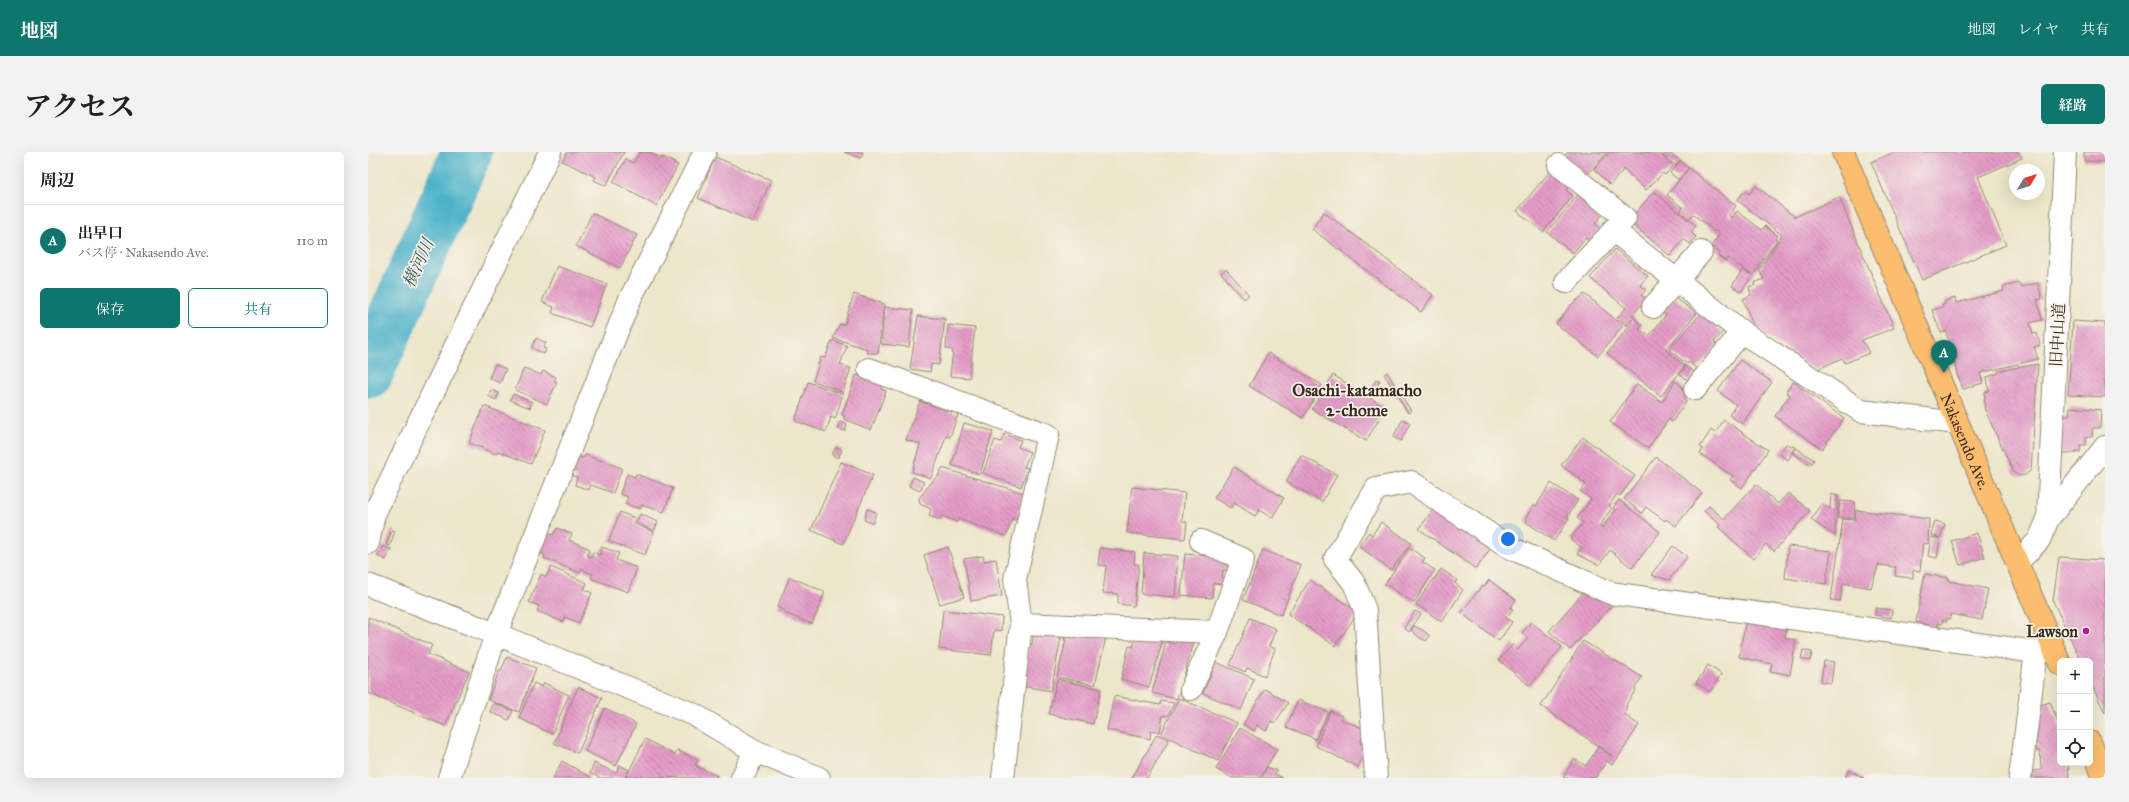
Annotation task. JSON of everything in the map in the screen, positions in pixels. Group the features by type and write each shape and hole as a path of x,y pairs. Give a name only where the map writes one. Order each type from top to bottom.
{"highway":[{"name":"Nakasendo Ave.","path":"1842,152 2017,563 2050,655"},
{"path":"2093,750 2104,778"}],"street":[{"path":"368,543 374,514 550,152"},
{"path":"449,778 496,634 630,299 705,152"},
{"name":"旧中山道","path":"2048,519 2066,152"},
{"path":"1559,165 1625,218 1566,282"},
{"path":"1613,230 1742,332 1861,411 1957,423"},
{"path":"1653,307 1702,252"},
{"path":"1695,389 1742,332"},
{"path":"870,369 1048,435 1015,579 1021,624 1003,778"},
{"path":"2017,563 2039,540 2048,519 2105,447"},
{"path":"1376,778 1365,610 1354,583 1335,559 1376,488 1411,482 1509,548 1610,593 2050,655 2019,777"},
{"path":"1191,689 1217,632 1243,559 1201,541"},
{"path":"368,585 496,634 693,714 755,751 819,778"},
{"path":"1021,624 1217,632"},
{"path":"742,778 755,751"}],"building":[{"path":"567,152 624,152 606,186 594,180 596,177 562,161"},
{"path":"640,152 649,152 678,165 656,206 613,182 626,159 633,163"},
{"path":"844,152 863,152 861,158"},
{"path":"1568,152 1608,152 1586,176 1564,156"},
{"path":"1610,152 1658,152 1673,166 1665,175 1663,173 1646,190 1624,169 1610,185 1594,169"},
{"path":"1666,152 1680,160 1676,166 1663,156"},
{"path":"1895,152 2019,152 2022,158 1978,177 2006,245 1922,280 1871,162"},
{"path":"2084,152 2105,152 2105,162 2084,161"},
{"path":"715,157 771,180 753,222 698,198"},
{"path":"1680,161 1688,168 1678,179 1670,173"},
{"path":"1689,168 1736,206 1729,215 1731,218 1737,211 1762,230 1765,226 1778,236 1775,239 1777,240 1741,292 1732,286 1742,270 1752,275 1728,258 1726,261 1718,256 1720,253 1711,246 1720,234 1716,231 1715,232 1693,214 1689,219 1680,212 1683,208 1667,195"},
{"path":"1551,170 1569,186 1566,190 1573,196 1543,232 1517,211"},
{"path":"1756,186 1795,217 1839,197 1894,328 1862,340 1869,353 1845,363 1842,358 1816,370 1754,328 1743,299 1751,295 1749,287 1764,279 1759,270 1782,235 1737,200 1745,191 1749,194"},
{"path":"1654,191 1696,226 1691,232 1696,237 1690,244 1684,239 1670,256 1629,221"},
{"path":"1579,194 1603,214 1595,224 1600,228 1589,241 1585,238 1573,253 1547,232"},
{"path":"1324,212 1433,295 1421,312 1312,229"},
{"path":"592,213 637,235 620,268 576,246"},
{"path":"1615,249 1648,276 1640,285 1646,290 1641,295 1646,299 1632,316 1642,325 1639,329 1649,336 1666,315 1663,313 1675,298 1697,313 1666,350 1685,366 1661,396 1607,353 1632,323 1632,319 1627,326 1617,318 1626,308 1590,278"},
{"path":"557,266 607,284 590,327 552,313 554,307 542,302"},
{"path":"1226,269 1249,295 1244,299 1221,273"},
{"path":"2019,283 2021,287 2038,283 2042,299 2037,300 2042,320 2030,323 2033,334 2037,333 2040,345 2034,347 2038,359 1980,373 1983,383 1963,389 1958,378 1946,331 1941,333 1932,310 1943,307 1942,305 1945,304 1945,301 1955,298 1956,303 2004,291 2003,287"},
{"path":"854,294 884,304 878,353 867,353 867,349 833,338 840,324 844,325"},
{"path":"1585,294 1623,326 1598,356 1556,324 1572,304"},
{"path":"885,307 913,310 909,347 881,344"},
{"path":"1703,311 1714,321 1712,323 1723,332 1714,342 1717,345 1697,369 1689,362 1687,364 1669,350"},
{"path":"918,316 945,319 939,365 931,364 930,372 910,369"},
{"path":"2073,321 2105,323 2105,397 2068,395"},
{"path":"948,325 975,328 969,378 950,376 953,350 946,349"},
{"path":"536,338 546,343 543,348 546,349 544,354 532,348"},
{"path":"832,340 847,346 840,365 851,368 843,392 813,381 821,357 825,358"},
{"path":"1268,353 1322,385 1303,418 1249,386"},
{"path":"1740,360 1772,382 1742,424 1729,415 1736,405 1718,391"},
{"path":"495,364 506,369 500,383 489,378"},
{"path":"2038,364 2031,470 2025,475 2019,476 2014,473 1984,408 1985,392 1989,391 1987,377 1999,373 1998,371"},
{"path":"1686,366 1695,373 1689,381 1680,374"},
{"path":"524,368 541,375 543,371 556,377 554,381 557,382 547,404 515,390"},
{"path":"1387,372 1411,411 1408,413 1384,374"},
{"path":"856,375 882,384 881,389 886,391 871,430 844,419 845,416 842,415"},
{"path":"1333,375 1386,408 1366,441 1312,409"},
{"path":"1377,379 1380,381 1372,392 1369,390"},
{"path":"1675,381 1682,386 1686,402 1672,422 1669,419 1648,448 1610,422 1637,384 1662,402"},
{"path":"808,382 843,394 835,419 831,417 826,432 795,421"},
{"path":"1793,382 1844,418 1822,449 1775,416 1790,395 1786,392"},
{"path":"491,390 499,393 496,400 488,396"},
{"path":"513,394 532,402 530,408 510,400"},
{"path":"920,401 958,414 950,437 946,436 931,478 912,472 920,444 906,440"},
{"path":"484,406 545,430 531,464 498,451 497,454 469,443"},
{"path":"2070,407 2101,410 2100,428 2093,428 2092,437 2086,437 2086,445 2080,445 2080,452 2060,453 2063,416 2069,416"},
{"path":"1403,419 1410,423 1401,441 1393,437"},
{"path":"1724,420 1768,450 1742,488 1730,480 1733,476 1700,454 1703,449 1700,447 1711,430 1715,433"},
{"path":"840,422 847,424 845,431 838,429"},
{"path":"964,423 993,431 980,474 952,465"},
{"path":"1004,434 1021,440 1018,447 1030,452 1024,467 1028,468 1021,487 983,473 995,440 1001,442"},
{"path":"1583,437 1635,476 1620,496 1617,494 1609,506 1612,508 1599,526 1602,528 1616,510 1613,508 1619,500 1660,532 1632,568 1610,550 1599,565 1577,554 1582,548 1570,539 1583,523 1577,518 1591,499 1580,491 1586,484 1561,465"},
{"path":"1786,444 1795,447 1788,460 1779,454"},
{"path":"836,447 842,450 838,458 832,455"},
{"path":"1796,448 1814,460 1810,465 1793,453"},
{"path":"585,455 622,468 613,493 591,485 589,490 575,485 577,477 570,475 577,456 583,458"},
{"path":"1301,455 1337,475 1322,502 1286,482"},
{"path":"1656,457 1702,493 1676,526 1666,519 1665,521 1646,507 1642,513 1624,499"},
{"path":"841,462 873,475 843,544 811,530"},
{"path":"1234,467 1284,498 1272,518 1259,510 1255,516 1234,503 1231,508 1214,498"},
{"path":"942,468 1024,493 1016,520 1013,518 1006,536 958,519 957,522 942,516 940,520 929,516 931,509 920,504 919,498 935,478 937,478"},
{"path":"627,474 635,477 636,474 673,488 664,512 641,505 640,509 625,504 628,497 620,494"},
{"path":"913,477 924,482 920,491 909,486"},
{"path":"1551,483 1578,500 1567,517 1569,518 1554,541 1526,522 1527,520 1525,519 1534,505 1536,506"},
{"path":"1756,484 1778,504 1788,493 1810,511 1774,551 1766,544 1754,559 1718,527 1720,525 1704,511 1709,506 1724,519"},
{"path":"1132,487 1185,493 1182,521 1187,522 1185,539 1127,533"},
{"path":"1831,494 1838,496 1835,536 1811,520 1822,504 1830,509"},
{"path":"1440,500 1497,539 1476,569 1419,529"},
{"path":"1840,501 1855,502 1854,518 1838,518"},
{"path":"867,509 876,512 873,523 864,520"},
{"path":"1856,510 1929,519 1928,544 1923,543 1920,571 1913,570 1913,578 1895,576 1896,567 1878,565 1871,588 1843,583 1840,601 1831,600 1843,519 1855,520"},
{"path":"620,512 635,518 633,523 654,532 645,555 609,541"},
{"path":"640,514 658,522 654,531 636,522"},
{"path":"1935,521 1945,524 1940,538 1931,535"},
{"path":"1381,522 1411,543 1391,570 1359,546 1369,532 1372,535"},
{"path":"557,528 572,534 569,540 590,549 587,555 591,557 593,552 600,555 602,547 619,553 616,560 637,568 628,592 591,578 593,574 582,568 580,573 544,558 545,555 538,552 547,533 553,535"},
{"path":"392,530 395,531 390,546 386,545"},
{"path":"1977,533 1985,557 1960,565 1952,541"},
{"path":"1931,537 1940,539 1937,558 1928,556"},
{"path":"383,546 391,549 386,560 377,556"},
{"path":"1673,546 1687,557 1669,580 1651,575"},
{"path":"1788,546 1831,551 1826,584 1785,578"},
{"path":"948,547 964,597 940,604 924,555"},
{"path":"1100,548 1135,552 1134,564 1139,564 1134,606 1118,604 1118,594 1103,593 1106,566 1098,565"},
{"path":"1409,548 1425,558 1422,562 1435,570 1414,603 1385,584"},
{"path":"1263,550 1301,565 1281,615 1243,600"},
{"path":"1144,553 1178,556 1175,597 1141,594"},
{"path":"1185,554 1230,558 1229,570 1223,570 1222,584 1213,583 1212,598 1181,595"},
{"path":"983,556 984,561 996,559 1002,596 971,601 964,559"},
{"name":"Lawson","path":"2059,557 2105,560 2105,713 2093,687 2093,658 2080,658 2053,601"},
{"path":"551,567 587,583 584,589 592,593 579,623 565,617 563,622 537,611 539,606 529,602 541,574 546,577"},
{"path":"1441,569 1457,580 1455,583 1463,590 1442,622 1416,604"},
{"path":"1925,574 1949,578 1949,581 1988,589 1982,620 1951,614 1950,619 1947,618 1947,622 1943,620 1942,624 1938,623 1938,627 1916,622"},
{"path":"790,577 825,592 812,624 784,613 785,611 777,607"},
{"path":"1310,580 1358,612 1335,646 1288,614"},
{"path":"1489,580 1516,600 1510,608 1513,609 1506,618 1512,622 1499,641 1461,613 1482,586 1484,587"},
{"path":"1591,584 1613,604 1570,650 1549,631"},
{"path":"1876,608 1892,610 1891,618 1875,615"},
{"path":"943,610 1002,617 1001,631 994,630 991,655 939,649"},
{"path":"1415,611 1421,614 1409,632 1404,628"},
{"path":"368,617 432,645 428,654 469,672 445,726 368,693"},
{"path":"1250,618 1276,629 1269,646 1275,649 1265,676 1247,668 1245,672 1230,665"},
{"path":"1746,619 1787,626 1785,638 1796,640 1790,675 1770,671 1772,664 1739,657"},
{"path":"1531,622 1562,647 1530,686 1499,660 1513,644 1518,650 1528,638 1522,633"},
{"path":"1414,626 1430,636 1426,641 1411,630"},
{"path":"1066,630 1106,637 1095,685 1057,677 1066,640 1064,640"},
{"path":"1034,633 1061,638 1051,691 1022,686 1029,644 1032,645"},
{"path":"1137,634 1164,636 1149,687 1121,679 1129,646 1133,647"},
{"path":"1178,637 1194,642 1177,699 1152,693 1166,642 1176,644"},
{"path":"1583,641 1642,677 1635,688 1636,690 1627,703 1625,715 1639,725 1617,759 1612,765 1607,761 1595,778 1563,778 1574,759 1586,766 1598,747 1612,756 1541,706"},
{"path":"1803,650 1812,652 1810,661 1801,659"},
{"path":"507,657 536,668 519,712 488,700 499,671 501,671"},
{"path":"1824,661 1834,662 1831,683 1821,682"},
{"path":"1216,662 1254,679 1241,710 1203,693"},
{"path":"1708,665 1721,674 1710,692 1696,683"},
{"path":"1057,679 1101,689 1093,724 1049,714"},
{"path":"534,683 542,687 544,683 569,695 552,734 519,718"},
{"path":"578,687 602,698 578,753 554,743"},
{"path":"1265,689 1288,703 1275,723 1271,721 1266,731 1257,725 1254,731 1243,724"},
{"path":"1114,696 1160,705 1161,701 1174,703 1168,716 1163,715 1160,732 1151,730 1150,739 1107,730"},
{"path":"1179,698 1237,723 1218,761 1161,734"},
{"path":"1298,700 1328,712 1316,739 1286,727"},
{"path":"2050,702 2057,720 2057,766 2068,766 2069,778 2033,778 2033,771 2041,770 2040,751 2036,751 2040,705"},
{"path":"494,703 513,711 509,720 490,712"},
{"path":"605,708 636,724 616,766 585,751"},
{"path":"1330,711 1342,716 1340,719 1365,729 1360,744 1367,746 1358,767 1316,746"},
{"path":"1240,728 1277,749 1260,778 1232,778 1216,769"},
{"path":"1157,734 1169,740 1147,778 1132,778"},
{"path":"645,739 675,755 677,750 698,760 695,765 717,776 716,778 626,777"},
{"path":"562,761 592,778 553,778"},
{"path":"594,763 616,773 620,765 629,770 625,778 600,778 590,773"},
{"path":"1267,767 1277,771 1275,774 1283,778 1262,778"},
{"path":"1849,770 1864,778 1845,778"}],"waterway":[{"name":"横河川","path":"368,373 467,152"}],"place":[{"name":"出早口","path":"1944,373"},
{"name":"Lawson","path":"2086,631"}],"district":[{"name":"Osachi-katamacho 2-chome","path":"1357,400"}]}
